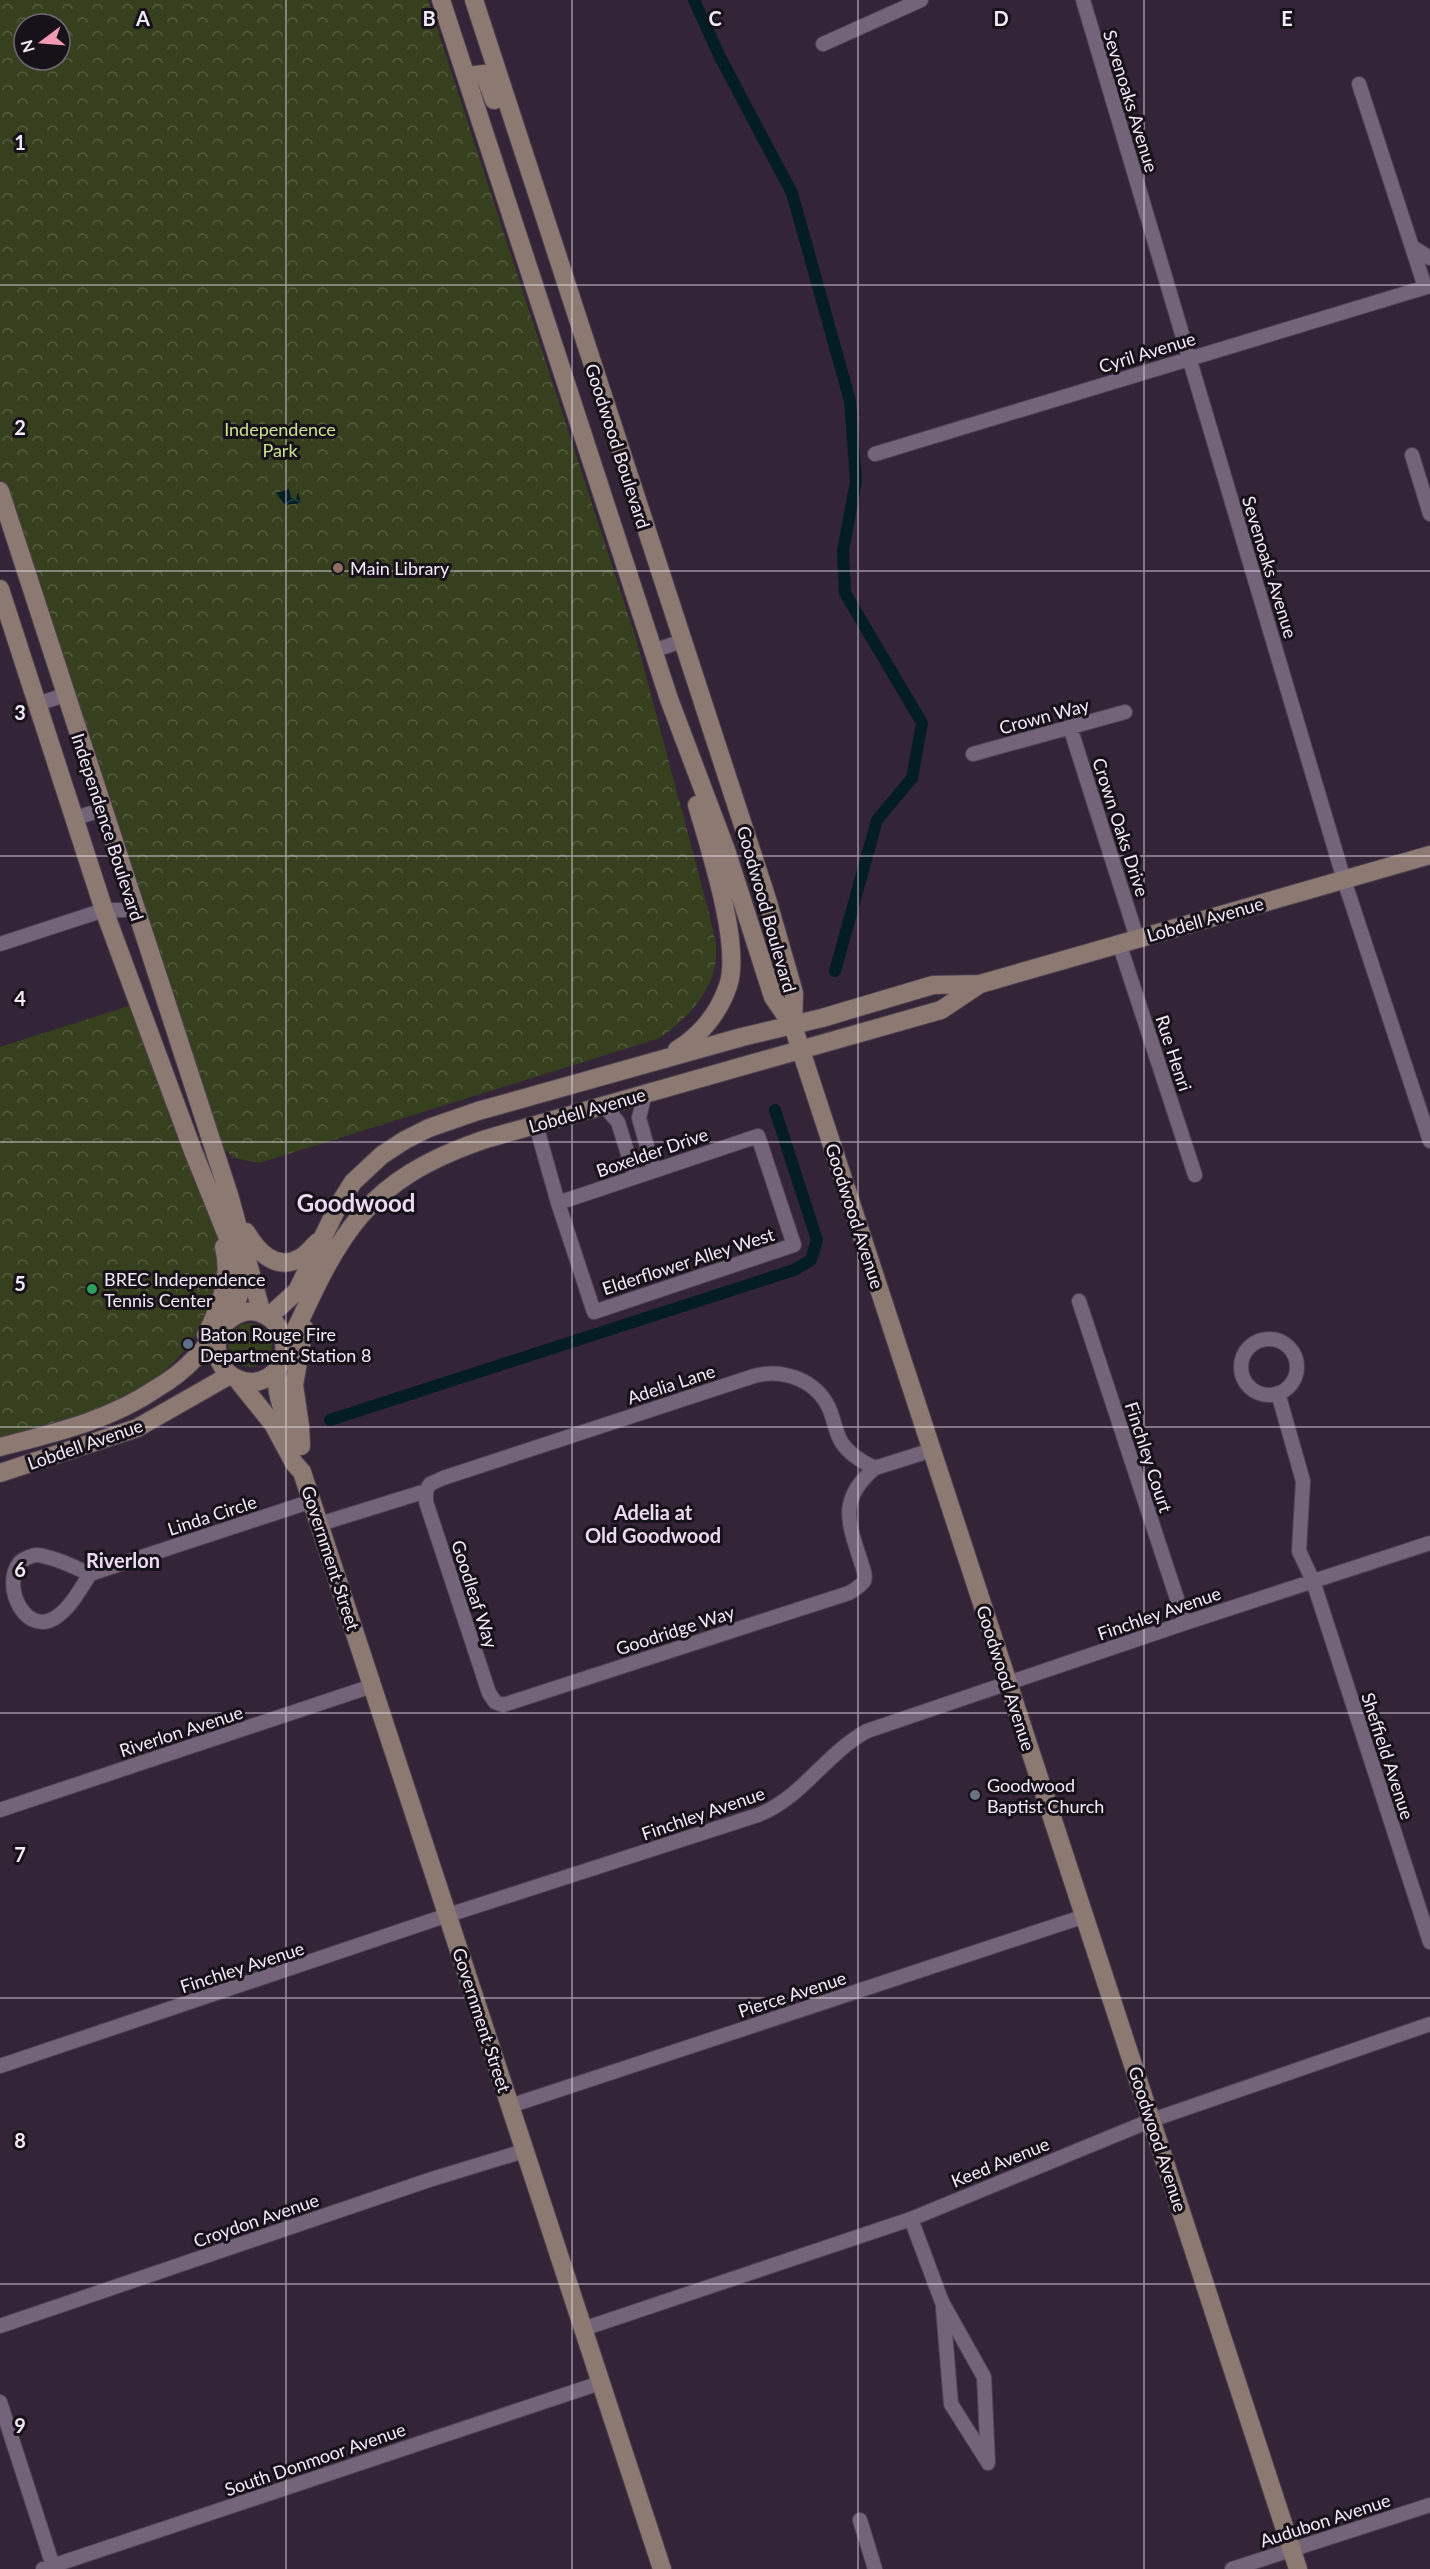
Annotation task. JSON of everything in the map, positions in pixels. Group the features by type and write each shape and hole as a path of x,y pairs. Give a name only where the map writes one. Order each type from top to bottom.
{"main road":[{"name":"Goodwood Boulevard","path":"441,0 520,245 530,266 669,699 726,850 773,997 793,1026"},
{"name":"Goodwood Boulevard","path":"474,0 767,899 794,993 793,1026"},
{"path":"466,76 484,74 524,186 543,215"},
{"path":"554,342 565,339 574,343 601,392"},
{"name":"Independence Boulevard","path":"0,491 236,1219"},
{"name":"Independence Boulevard","path":"0,589 104,910 218,1213"},
{"path":"666,1058 693,1040 715,1014 729,984 731,939 669,699"},
{"path":"726,850 748,891 767,899"},
{"name":"Lobdell Avenue","path":"264,1315 275,1311 297,1291 320,1240 353,1182 382,1155 429,1128 478,1111 742,1036 793,1026 933,985 980,984 1430,855"},
{"name":"Lobdell Avenue","path":"281,1362 334,1250 372,1201 412,1171 436,1158 486,1139 941,1010 980,984"},
{"name":"Goodwood Avenue","path":"793,1026 1298,2569"},
{"path":"478,1111 486,1139"},
{"path":"353,1182 372,1201"},
{"path":"218,1213 240,1272 240,1291 215,1346 220,1364 233,1376 252,1382 262,1380 281,1362 284,1337 272,1320 249,1311 226,1323"},
{"path":"198,1356 201,1343 220,1305 226,1280 226,1252 218,1213"},
{"path":"236,1219 254,1247 268,1259 277,1262 301,1258 320,1240"},
{"path":"236,1219 264,1315"},
{"path":"301,1446 294,1384 304,1311"},
{"name":"Lobdell Avenue","path":"0,1447 54,1432 132,1404 158,1388 198,1356 226,1323"},
{"name":"Government Street","path":"281,1362 276,1385 281,1407 301,1446 305,1460 302,1472"},
{"name":"Lobdell Avenue","path":"0,1473 137,1428 233,1376"},
{"name":"Government Street","path":"233,1376 273,1424 294,1463 302,1472 662,2569"},
{"path":"209,1388 237,1391 254,1399"}],"street":[{"path":"823,44 921,0"},
{"name":"Sevenoaks Avenue","path":"1083,0 1344,880 1430,1141"},
{"path":"1359,84 1414,248 1417,266 1428,287"},
{"path":"1414,248 1430,258"},
{"name":"Cyril Avenue","path":"875,454 1428,287"},
{"path":"1412,455 1430,514"},
{"path":"653,651 682,641"},
{"path":"38,704 65,695"},
{"name":"Crown Way","path":"973,754 1125,712"},
{"name":"Crown Oaks Drive","path":"1070,727 1137,938"},
{"path":"75,818 102,810"},
{"path":"0,944 104,910 135,910"},
{"name":"Rue Henri","path":"1119,943 1195,1175"},
{"path":"645,1094 639,1118 654,1171"},
{"path":"604,1106 618,1122 635,1177"},
{"path":"536,1125 558,1203"},
{"name":"Boxelder Drive","path":"558,1203 758,1136 794,1245"},
{"name":"Elderflower Alley West","path":"558,1203 594,1311 794,1245"},
{"name":"Finchley Court","path":"1079,1301 1185,1623"},
{"path":"1271,1339 1283,1342 1292,1351 1296,1363 1292,1381 1289,1386 1278,1393 1266,1395 1254,1390 1243,1376 1242,1358 1249,1347 1259,1340 1271,1339"},
{"name":"Adelia Lane","path":"320,1524 426,1491 436,1480 754,1376 771,1373 804,1380 812,1387 829,1408 842,1443 856,1457 875,1468"},
{"name":"Sheffield Avenue","path":"1278,1393 1303,1481 1299,1551 1313,1581 1430,1942"},
{"path":"875,1468 932,1450"},
{"name":"Goodridge Way","path":"498,1704 509,1703 845,1594 861,1585 865,1573 849,1526 848,1509 855,1491 875,1468"},
{"name":"Goodleaf Way","path":"426,1491 426,1502 489,1693 498,1704"},
{"name":"Linda Circle","path":"90,1574 312,1501"},
{"name":"Finchley Avenue","path":"0,2066 771,1810 791,1797 842,1747 867,1731 1430,1543"},
{"path":"35,1555 90,1574 72,1602 58,1617 45,1622 24,1618 14,1608 7,1582 13,1568 22,1560 35,1555"},
{"name":"Riverlon Avenue","path":"0,1810 372,1686"},
{"name":"Pierce Avenue","path":"510,2106 1085,1916"},
{"name":"Keed Avenue","path":"583,2329 910,2219 1152,2120 1430,2024"},
{"name":"Croydon Avenue","path":"0,2326 432,2179 524,2151"},
{"path":"910,2219 942,2302 984,2377 988,2463 951,2404 942,2302"},
{"name":"South Donmoor Avenue","path":"50,2568 600,2383"},
{"path":"0,2402 50,2568"},
{"name":"Audubon Avenue","path":"1232,2569 1430,2505"},
{"path":"860,2520 875,2569"}],"green space":[{"name":"Independence Park","path":"0,0 428,0 637,642 715,938 716,961 708,987 692,1010 660,1038 259,1163 234,1158 219,1144 0,482"},
{"path":"132,1005 217,1235 220,1262 217,1288 209,1312 196,1335 180,1356 140,1391 110,1409 0,1443 0,1047"},
{"path":"250,1323 259,1324 266,1329 271,1336 271,1354 266,1361 259,1366 250,1367 241,1366 234,1361 229,1354 228,1345 229,1336 234,1329 241,1324"}],"water":[{"path":"289,489 291,498 296,499 298,492 301,503 285,505 276,493"}],"waterway":[{"path":"694,0 720,57 792,193 850,401 856,481 843,551 845,593 922,723 912,778 877,820 835,971"},
{"path":"330,1420 794,1270 811,1260 817,1240 775,1110"}],"place":[{"name":"Main Library","path":"338,568"},
{"name":"BREC Independence Tennis Center","path":"92,1289"},
{"name":"Baton Rouge Fire Department Station 8","path":"188,1344"},
{"name":"Goodwood Baptist Church","path":"975,1795"}],"district":[{"name":"Goodwood","path":"356,1202"},
{"name":"Adelia at Old Goodwood","path":"653,1524"},
{"name":"Riverlon","path":"123,1560"}]}
